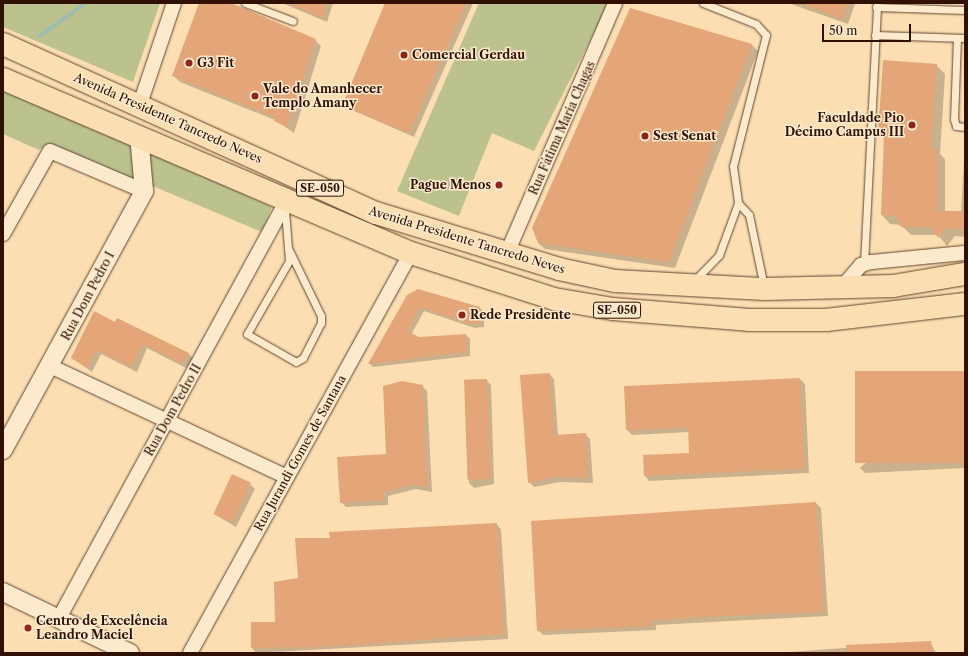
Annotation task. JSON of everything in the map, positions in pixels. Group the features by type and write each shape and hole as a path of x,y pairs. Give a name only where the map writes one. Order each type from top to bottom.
{"main road":[{"name":"Avenida Presidente Tancredo Neves","path":"3,44 134,101 376,213 507,253 615,281 765,290 893,286 965,274"},
{"name":"Avenida Presidente Tancredo Neves","path":"3,79 143,137 411,253 554,299 613,310 749,320 826,320 965,304"},
{"path":"134,101 143,137"}],"street":[{"path":"134,101 174,3"},
{"name":"Rua Fátima Maria Chagas","path":"507,253 615,3"},
{"path":"3,234 50,151 144,191 143,137"},
{"name":"Rua Dom Pedro I","path":"3,450 144,191"},
{"name":"Rua Dom Pedro II","path":"58,620 287,200"},
{"name":"Rua Jurandi Gomes de Santana","path":"190,653 285,476 411,253"},
{"path":"842,287 864,264 965,253"},
{"path":"50,366 285,476"},
{"path":"3,592 58,620 130,653"}],"lane":[{"path":"245,3 293,21"},
{"path":"690,285 718,257 738,203 733,166 766,35 756,24 703,3"},
{"path":"864,264 877,5 965,10"},
{"path":"875,35 965,38"},
{"path":"957,38 954,119 956,126 965,127"},
{"path":"287,200 284,223 289,250 322,323 303,358 296,362 247,334 285,272 289,250"},
{"path":"738,203 750,215 765,290"}],"green space":[{"path":"3,3 160,3 133,82 3,27"},
{"path":"479,3 609,3 534,151 492,133 459,216 397,191"},
{"path":"3,85 136,144 140,183 48,145 39,150 3,134"},
{"path":"145,149 272,207 262,232 148,184"}],"building":[{"path":"199,3 231,3 316,39 287,127 274,121 275,117 172,76"},
{"path":"288,3 327,3 322,18"},
{"name":"Comercial Gerdau","path":"385,3 466,3 409,133 342,106"},
{"path":"800,3 847,3 842,19"},
{"name":"Sest Senat","path":"630,8 752,44 669,262 538,243 532,228"},
{"path":"883,60 937,64 931,149 937,149 937,211 965,211 965,230 946,228 938,238 931,227 901,227 896,216 881,215 884,134 878,133"},
{"path":"418,289 480,307 480,323 470,324 420,307 407,331 419,337 466,334 466,352 368,364 407,295"},
{"path":"94,311 115,322 117,318 189,353 183,364 142,344 132,367 96,350 87,368 71,358"},
{"path":"855,371 965,371 965,463 855,463"},
{"path":"550,373 554,435 586,433 588,478 554,477 528,483 520,375"},
{"path":"800,378 804,469 644,476 643,455 689,453 688,428 626,430 624,386"},
{"path":"487,379 490,479 468,480 464,380"},
{"path":"402,381 423,385 427,487 410,485 383,492 384,500 340,503 337,457 386,454 383,386"},
{"path":"232,474 251,483 232,523 213,514"},
{"path":"816,502 824,612 701,617 651,621 651,626 537,631 531,521"},
{"path":"497,523 504,634 329,647 251,648 251,622 275,622 274,582 298,578 295,538 330,538 329,532"},
{"path":"931,641 932,653 847,653 846,645"}],"waterway":[{"path":"40,36 86,3"}],"place":[{"name":"Comercial Gerdau","path":"404,55"},
{"name":"G3 Fit","path":"189,63"},
{"name":"Vale do Amanhecer Templo Amany","path":"255,96"},
{"name":"Faculdade Pio Décimo Campus III","path":"912,125"},
{"name":"Sest Senat","path":"645,136"},
{"name":"Pague Menos","path":"499,185"},
{"name":"Rede Presidente","path":"462,315"},
{"name":"Centro de Excelência Leandro Maciel","path":"28,628"}]}
